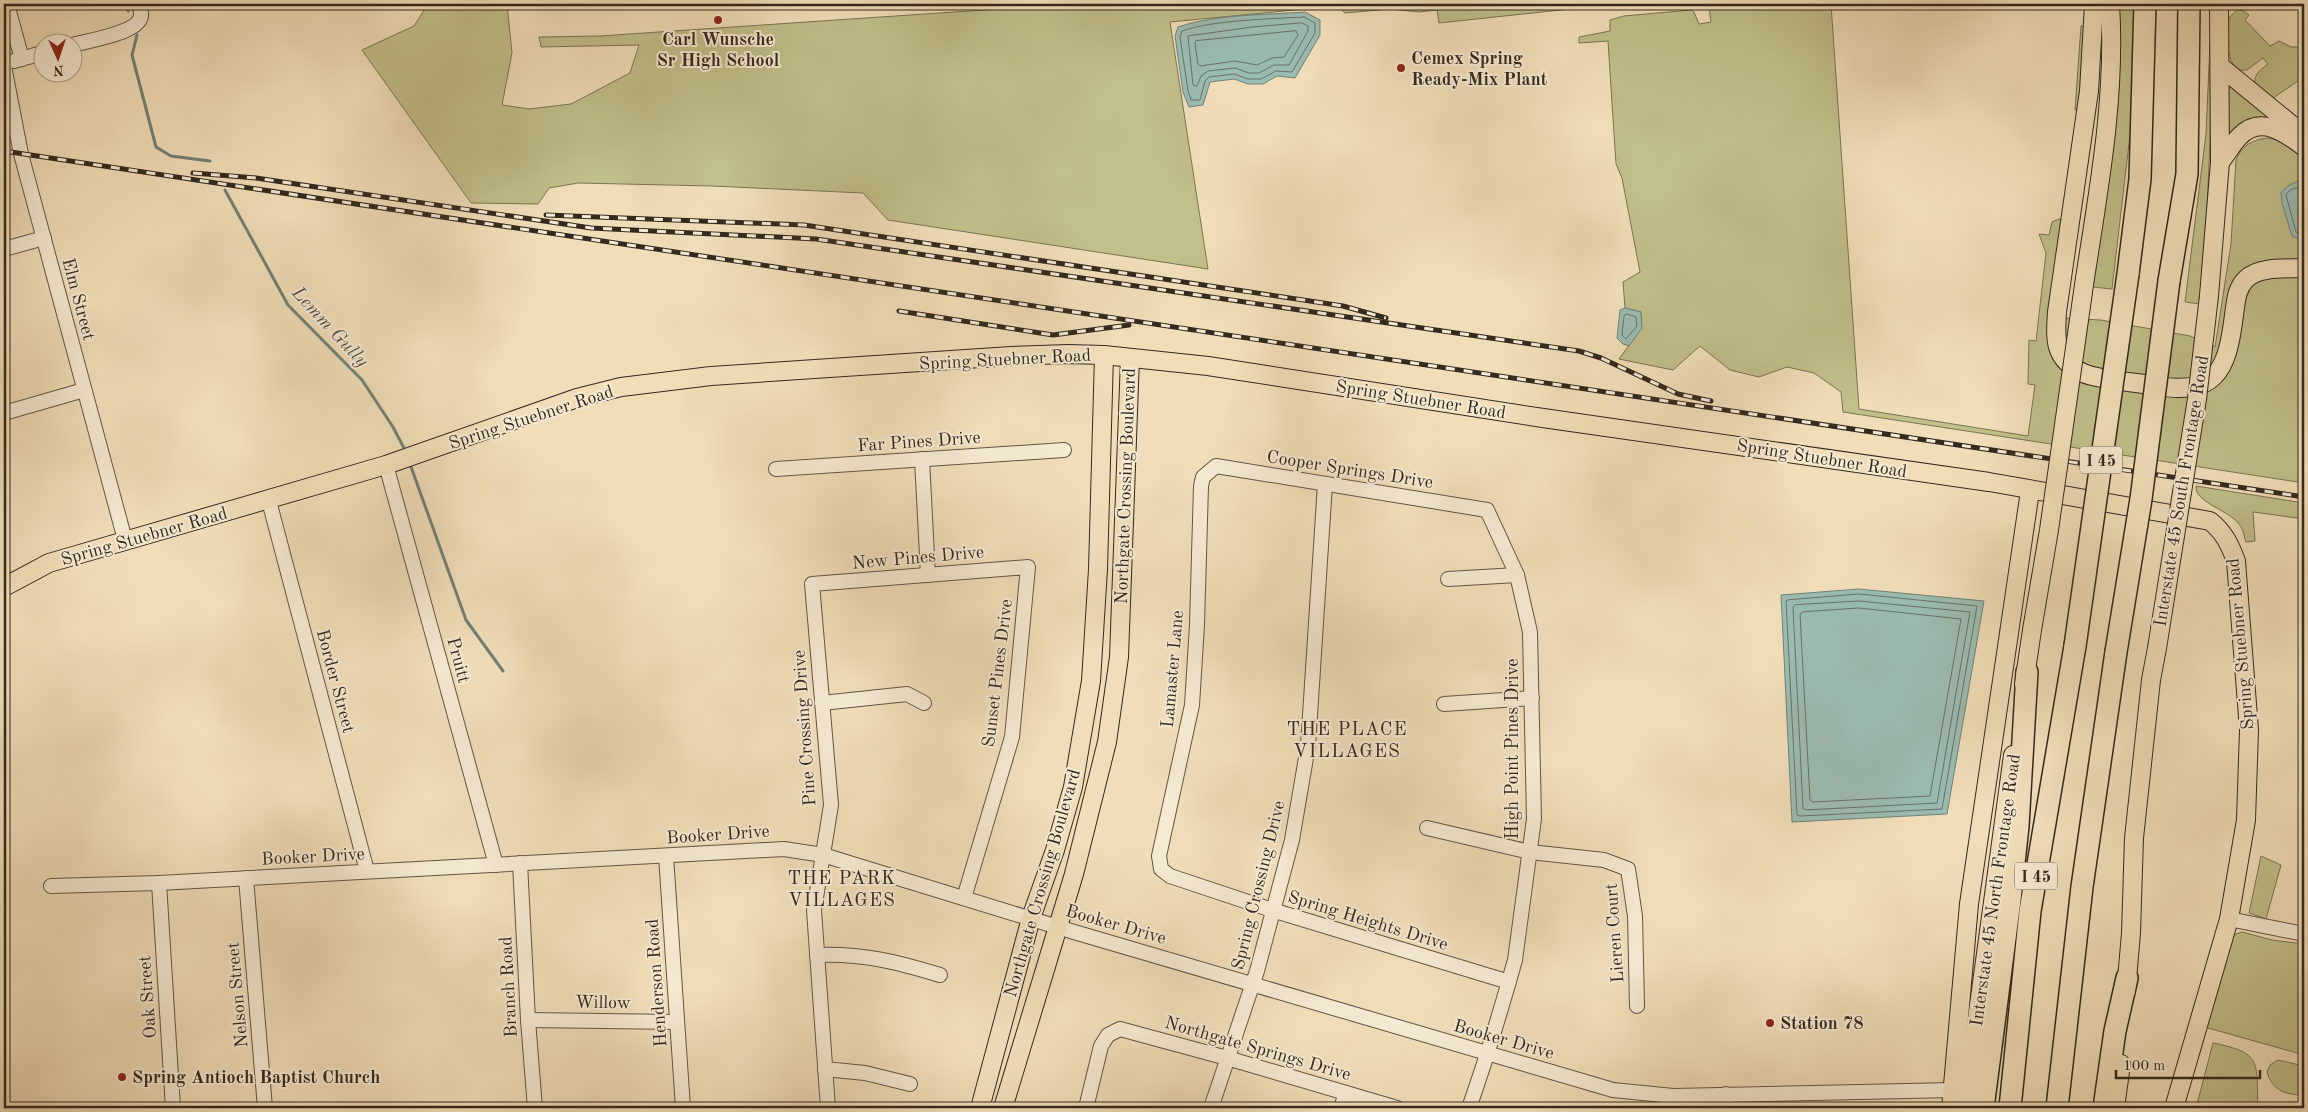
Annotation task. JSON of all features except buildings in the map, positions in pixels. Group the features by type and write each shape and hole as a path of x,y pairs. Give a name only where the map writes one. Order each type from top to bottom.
{"highway":[{"name":"I 45","path":"2010,1108 2030,911 2075,646 2140,179 2145,4"},
{"name":"I 45","path":"2058,1108 2081,897 2116,652 2141,498 2169,280 2187,174 2190,4"},
{"path":"1982,1108 2018,826 2027,672"},
{"path":"2113,1108 2115,1032 2127,978"}],"main road":[{"path":"2094,4 2088,99 2056,312 2056,342 2060,355 2070,365 2085,374 2175,390 2191,388 2208,381 2219,372 2225,362 2232,334 2236,294 2247,277 2268,270 2304,268"},
{"path":"2027,672 2032,630 2050,530 2097,200 2109,91 2110,4"},
{"name":"Interstate 45 South Frontage Road","path":"2127,978 2131,933 2134,838 2152,680 2197,399 2209,296 2220,162 2218,4"},
{"path":"2220,67 2304,135"},
{"path":"2220,162 2239,136 2259,127 2277,128 2304,147"},
{"name":"Spring Stuebner Road","path":"4,588 49,563 268,501 386,465 577,398 643,383 711,376 1011,356 1104,355 1208,366 1523,415 1989,482 2030,491 2210,521 2219,528 2228,540 2236,561 2249,730 2246,820 2229,919 2174,1108"},
{"name":"Northgate Crossing Boulevard","path":"980,1108 1031,918 1055,850 1073,787 1079,739 1090,681 1098,563 1104,355"},
{"name":"Northgate Crossing Boulevard","path":"1003,1108 1074,874 1107,742 1119,658 1130,358"},
{"path":"1951,1108 1969,904 2030,491"},
{"path":"1098,563 1121,563"},
{"name":"Interstate 45 North Frontage Road","path":"1965,1108 2015,742 2027,672"},
{"path":"1079,739 1107,742"}],"street":[{"path":"7,4 22,59"},
{"path":"82,42 130,29 140,21 141,10 139,4"},
{"path":"4,65 32,56"},
{"name":"Elm Street","path":"4,65 21,154 125,540"},
{"path":"4,249 44,238"},
{"path":"4,413 84,390"},
{"name":"Far Pines Drive","path":"776,469 1064,450"},
{"path":"922,459 928,575"},
{"name":"Pruitt","path":"386,465 496,864"},
{"name":"Cooper Springs Drive","path":"1209,471 1216,466 1486,510"},
{"name":"Lamaster Lane","path":"1161,869 1159,856 1192,704 1197,625 1201,486 1204,477 1209,471"},
{"name":"Spring Crossing Drive","path":"1211,1108 1253,984 1292,840 1308,746 1325,484"},
{"name":"Border Street","path":"268,501 367,871"},
{"name":"High Point Pines Drive","path":"1469,1108 1488,1053 1514,960 1534,819 1530,632 1517,575 1486,510"},
{"name":"New Pines Drive","path":"812,584 1028,567"},
{"name":"Sunset Pines Drive","path":"964,898 1012,737 1028,567"},
{"path":"1448,578 1517,575"},
{"name":"Pine Crossing Drive","path":"812,584 831,805 814,910 828,1108"},
{"path":"822,703 907,694 924,703"},
{"path":"1444,704 1532,698"},
{"path":"1427,828 1530,852"},
{"name":"Booker Drive","path":"51,886 159,883 784,849 823,855 1613,1090 1726,1101 1952,1090"},
{"name":"Lieren Court","path":"1530,852 1604,860 1628,869 1635,916 1637,1006"},
{"name":"Henderson Road","path":"666,856 683,1108"},
{"name":"Branch Road","path":"520,863 528,1020 535,1108"},
{"name":"Spring Heights Drive","path":"1161,869 1178,879 1272,910 1509,982"},
{"name":"Nelson Street","path":"246,878 265,1108"},
{"name":"Oak Street","path":"159,883 173,1108"},
{"path":"2229,919 2304,934"},
{"path":"817,956 847,954 893,960 940,975"},
{"name":"Willow","path":"528,1020 677,1022"},
{"name":"Northgate Springs Drive","path":"1086,1108 1102,1046 1108,1035 1120,1030 1134,1032 1227,1058 1397,1108"},
{"path":"825,1069 865,1073 910,1084"},
{"path":"1341,1108 1346,1093"}],"shaded area":[{"path":"428,4 507,4 512,53 502,105 529,109 571,104 630,73 639,45 541,47 539,37 600,36 1073,4 1303,4 1305,9 1170,22 1208,269 888,220 863,193 712,186 578,183 549,188 538,204 471,203 362,50 414,26"},
{"path":"1341,4 1617,4 1439,23 1437,10 1419,12 1390,9 1345,13 1337,6"},
{"path":"1712,4 1831,4 1859,409 2028,436 2035,385 2028,384 2029,340 2036,341 2046,253 2039,234 2049,235 2052,222 2059,219 2062,220 2061,366 2210,384 2244,289 2266,275 2304,273 2304,483 1843,412 1841,392 1814,373 1787,367 1759,377 1730,370 1700,346 1673,370 1619,359 1630,344 1641,312 1625,308 1623,282 1640,272 1622,178 1616,164 1608,41 1579,43 1579,37 1610,31 1610,20 1624,16 1691,10 1694,12 1699,24 1711,22 1709,7"},
{"path":"2118,4 2135,4 2130,135 2112,289 2093,287 2102,218"},
{"path":"2237,10 2242,10 2249,15 2245,20 2270,46 2279,41 2291,47 2304,47 2304,77 2270,100 2255,88 2257,74 2268,64 2263,58 2247,70 2239,70 2235,67 2229,55 2228,24 2229,19"},
{"path":"2081,26 2088,27 2078,110 2075,110"},
{"path":"2210,43 2212,44 2210,142 2200,304 2185,302 2206,134"},
{"path":"2230,86 2281,122 2230,136 2228,131"},
{"path":"2267,138 2284,141 2304,156 2304,261 2255,266 2214,363 2189,382 2088,370 2064,347 2063,318 2101,320 2190,336 2215,347 2231,244 2236,160 2248,144"},
{"path":"2196,486 2304,503 2304,519 2253,512 2255,541 2246,542 2237,521 2201,497 2197,492"},
{"path":"2261,856 2281,865 2266,919 2249,913"},
{"path":"2242,932 2272,940 2304,944 2304,1055 2208,1028 2205,1021 2230,936"},
{"path":"2213,1043 2241,1051 2254,1062 2257,1079 2258,1108 2196,1108"},
{"path":"2278,1060 2304,1066 2304,1095 2286,1093 2272,1084 2267,1072 2270,1065"},
{"path":"2304,1102 2304,1108 2266,1108 2270,1103"}],"water":[{"path":"1305,12 1320,20 1320,35 1295,78 1277,76 1263,84 1248,84 1234,79 1210,82 1203,105 1189,107 1183,92 1175,36 1178,27 1225,17"},
{"path":"2298,181 2304,184 2304,241 2292,236 2282,203 2281,192"},
{"path":"1625,308 1641,312 1642,328 1629,346 1623,344 1617,338 1620,310"},
{"path":"1859,589 1984,601 1947,814 1792,822 1781,595"}],"waterway":[{"name":"Lemm Gully","path":"125,4 128,11"},
{"name":"Lemm Gully","path":"137,35 132,55 156,147 171,156 210,161"},
{"name":"Lemm Gully","path":"225,190 288,305 362,380 393,427 406,452"},
{"name":"Lemm Gully","path":"410,464 466,620 503,671"}],"railway":[{"path":"4,151 2304,497"},
{"path":"193,173 256,178 591,228 816,239 1579,351 1601,358 1678,394 1711,401"},
{"path":"546,215 804,225 1343,306 1386,318"},
{"path":"899,311 1053,335 1129,325"}],"place":[{"name":"Carl Wunsche Sr High School","path":"718,20"},
{"name":"Cemex Spring Ready-Mix Plant","path":"1401,68"},
{"name":"Station 78","path":"1770,1023"},
{"name":"Spring Antioch Baptist Church","path":"122,1077"}],"district":[{"name":"THE PLACE VILLAGES","path":"1347,739"},
{"name":"THE PARK VILLAGES","path":"842,888"}]}
